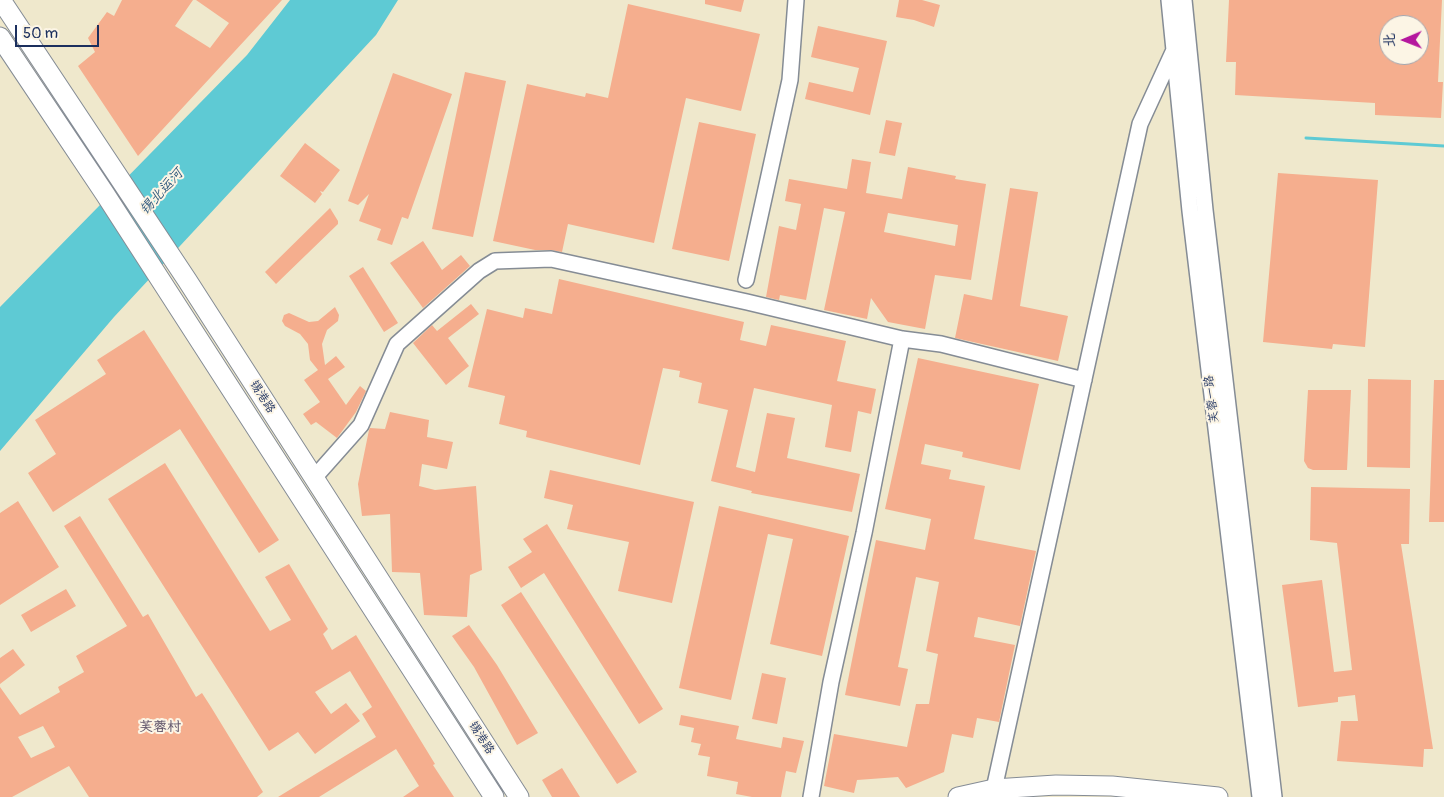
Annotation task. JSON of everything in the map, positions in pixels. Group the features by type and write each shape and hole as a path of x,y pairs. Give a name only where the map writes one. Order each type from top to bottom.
{"main road":[{"name":"锡港路","path":"1,0 187,280 519,797"},
{"name":"锡港路","path":"0,37 171,296 489,795"},
{"path":"958,797 994,789 1056,785 1112,786 1218,797"}],"street":[{"path":"746,280 790,80 796,0"},
{"name":"芙蓉一路","path":"1169,0 1191,221 1260,797"},
{"name":"芙蓉一路","path":"1184,0 1205,210 1274,797"},
{"path":"994,789 1140,124 1186,24"},
{"path":"314,478 361,425 398,344 479,272 495,261 551,259 747,302 902,339 941,344 1084,380"},
{"path":"811,797 830,682 864,533 902,339"}],"water":[{"name":"锡北运河","path":"290,0 398,0 376,35 114,317 0,451 0,307 247,55"}],"building":[{"path":"122,0 193,0 175,26 210,48 229,23 196,0 282,0 138,156 78,66 95,52 88,38 107,12 114,16"},
{"path":"705,0 744,0 741,12 705,4"},
{"path":"899,0 922,0 940,5 934,27 914,20 896,17"},
{"path":"1229,0 1442,0 1438,82 1443,82 1441,118 1375,115 1375,103 1235,95 1236,62 1226,62"},
{"path":"628,4 760,34 741,111 686,98 654,243 568,224 562,252 535,250 493,241 527,84 585,97 586,93 608,98"},
{"path":"818,26 887,41 870,115 805,99 809,82 853,92 859,68 811,57"},
{"path":"465,72 506,81 473,237 432,229"},
{"path":"393,73 452,94 408,219 402,217 392,245 377,240 381,229 359,221 369,194 358,205 348,201"},
{"path":"886,120 902,123 895,156 879,153"},
{"path":"699,122 756,134 729,261 672,249"},
{"path":"305,143 340,170 323,192 320,191 322,194 315,203 280,176"},
{"path":"852,159 871,162 866,193 902,199 908,167 956,176 955,179 986,184 971,280 935,275 925,329 888,322 871,298 867,319 824,310 845,212 824,208 806,300 780,295 779,300 766,297 779,226 796,230 801,204 785,201 789,179 847,189","holes":["888,213 958,225 955,246 884,232"]},
{"path":"1278,173 1378,180 1365,347 1333,344 1332,349 1263,342"},
{"path":"1010,188 1038,192 1020,306 1068,316 1058,361 955,338 964,294 992,300"},
{"path":"330,208 338,224 276,284 265,272"},
{"path":"423,241 442,270 461,255 470,266 423,308 390,263"},
{"path":"363,267 398,323 384,332 349,276"},
{"path":"559,279 744,322 740,340 766,346 771,325 846,341 837,381 876,389 871,414 858,411 851,452 825,447 832,405 754,388 736,467 755,472 767,413 795,418 787,458 860,474 852,512 751,493 752,491 711,481 728,410 698,403 702,383 679,377 680,371 663,368 640,465 526,437 527,431 499,424 505,396 468,387 487,309 523,318 525,308 552,314"},
{"path":"471,304 479,314 448,338 469,366 446,385 413,343 432,325 437,331"},
{"path":"335,307 339,315 338,321 327,330 322,344 325,365 336,356 345,367 328,379 346,405 360,386 366,391 356,412 337,438 316,422 311,425 303,414 320,402 304,380 318,370 310,360 308,344 300,334 285,326 282,321 284,315 289,313 309,322 318,321"},
{"path":"144,330 279,540 259,553 180,429 53,512 28,473 56,454 35,420 106,374 97,360"},
{"path":"918,358 1039,384 1020,470 962,457 963,452 925,444 921,464 951,470 949,479 985,486 974,539 1036,551 1020,626 978,617 974,637 1015,645 999,722 977,718 973,738 952,734 944,772 906,788 898,777 857,780 854,793 824,786 834,734 907,747 916,704 929,704 938,654 926,651 939,582 916,577 898,667 908,669 900,706 845,695 876,540 925,550 931,519 885,509"},
{"path":"1368,379 1411,380 1410,468 1367,467"},
{"path":"1434,380 1444,380 1444,522 1429,522"},
{"path":"1308,390 1351,390 1347,470 1313,470 1308,468 1304,461"},
{"path":"390,412 429,420 427,437 453,442 447,469 422,464 419,486 435,490 476,486 482,570 470,575 467,617 424,615 420,573 392,572 390,514 362,516 358,484 369,430 370,428 385,429"},
{"path":"165,463 270,631 291,620 265,577 289,564 328,629 323,634 332,650 356,635 454,797 403,797 419,786 396,749 319,797 278,797 376,737 362,714 372,707 350,671 315,692 331,714 346,703 360,721 315,754 298,732 269,751 108,499"},
{"path":"550,470 694,502 672,603 618,591 629,542 567,529 573,505 544,498"},
{"path":"1311,487 1410,489 1409,544 1401,544 1433,749 1424,749 1423,767 1337,761 1341,721 1358,721 1355,695 1338,697 1338,702 1298,707 1282,585 1322,580 1334,672 1352,670 1337,543 1310,540"},
{"path":"18,501 59,567 0,605 0,513"},
{"path":"719,506 849,536 822,656 770,644 793,539 768,534 731,700 679,688"},
{"path":"80,516 143,617 148,614 196,697 202,693 211,707 263,792 257,797 89,797 69,766 12,797 0,797 0,687 20,715 60,692 58,687 84,672 76,656 127,626 64,526","holes":["43,726 55,747 31,758 18,737"]},
{"path":"547,524 663,709 639,724 544,573 521,588 508,567 532,552 523,539"},
{"path":"66,589 76,606 31,632 21,615"},
{"path":"521,592 637,772 617,784 501,605"},
{"path":"469,625 497,665 538,733 517,745 474,667 452,636"},
{"path":"13,649 25,665 0,684 0,658"},
{"path":"762,673 786,678 777,724 752,719"},
{"path":"681,715 739,726 736,739 781,748 783,737 804,741 796,773 786,771 781,797 752,797 736,794 738,782 707,776 710,757 698,755 701,744 691,742 694,728 679,725"},
{"path":"562,768 580,797 552,797 542,780"}],"waterway":[{"path":"1306,138 1444,146"}],"district":[{"name":"芙蓉村","path":"160,727"}]}
